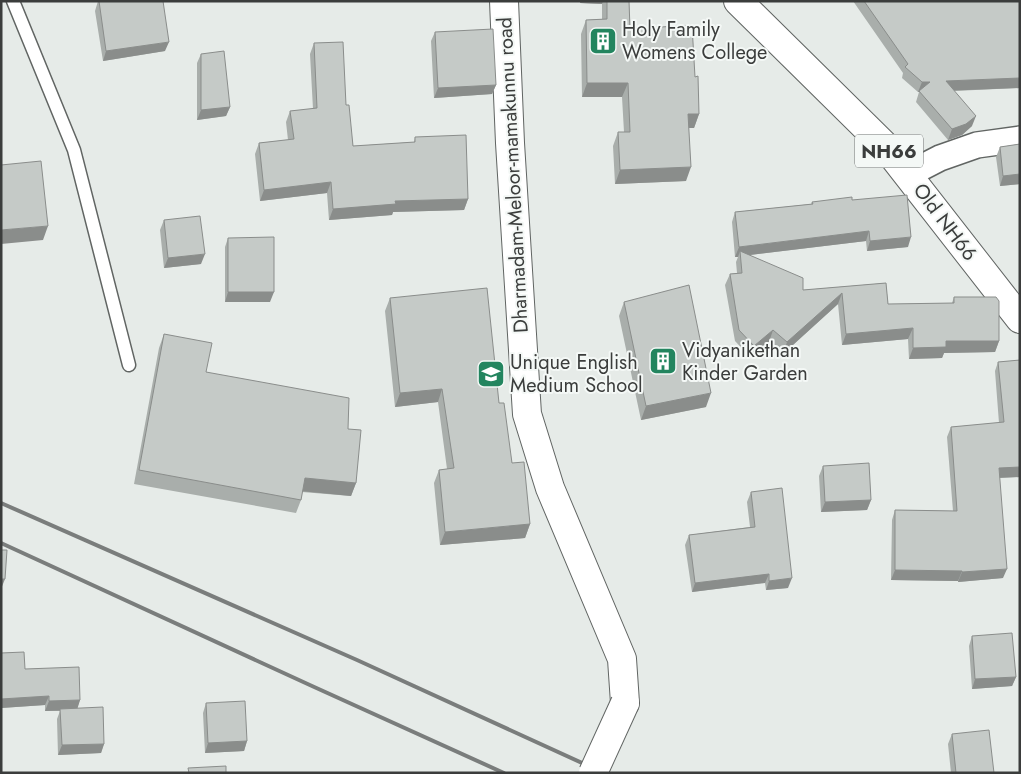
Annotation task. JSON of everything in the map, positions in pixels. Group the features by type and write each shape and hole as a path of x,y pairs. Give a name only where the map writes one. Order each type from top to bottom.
{"main road":[{"name":"Dharmadam-Meloor-mamakunnu road","path":"504,1 510,153 527,414 550,488 622,659 625,703 593,773"},
{"name":"Old NH66","path":"738,1 885,146 1020,319"}],"street":[{"path":"908,174 940,158 977,145 1020,140"}],"lane":[{"path":"13,1 74,150 129,365"}],"building":[{"path":"99,1 163,1 169,42 106,51"},
{"path":"607,1 629,1 630,29 692,25 695,77 698,76 699,114 688,114 691,167 620,170 618,132 630,132 628,83 587,83 586,20 607,19"},
{"path":"864,1 1020,1 1020,78 946,81 976,116 966,124 952,129 919,91 930,82 922,82 905,67 908,64"},
{"path":"493,29 496,85 438,88 435,32"},
{"path":"343,42 346,105 349,105 353,146 415,142 415,137 466,135 468,199 395,201 396,204 333,209 331,182 264,190 259,143 294,139 290,111 317,108 314,43"},
{"path":"224,51 230,107 201,110 201,54"},
{"path":"1020,144 1020,174 1003,176 1000,147"},
{"path":"41,161 48,226 1,230 1,165"},
{"path":"907,195 911,237 870,241 869,231 739,247 735,212 813,204 812,202 852,197 852,200"},
{"path":"200,216 205,254 168,258 164,220"},
{"path":"274,237 274,292 228,292 228,238"},
{"path":"740,251 803,278 803,290 886,283 888,304 954,303 954,297 996,297 999,301 999,341 946,341 946,347 913,348 913,328 846,334 842,293 787,342 773,330 754,346 739,330 730,274 742,273"},
{"name":"Vidyanikethan Kinder Garden","path":"689,285 711,393 646,406 624,302"},
{"path":"487,288 499,403 504,403 512,463 524,462 530,524 445,532 439,470 454,468 442,389 400,393 390,298"},
{"path":"164,334 212,343 206,372 349,398 348,429 361,430 356,483 305,478 301,500 139,470"},
{"path":"1020,360 1020,467 999,468 1007,569 962,572 895,570 895,510 957,511 951,427 1004,422 998,362"},
{"path":"869,463 871,500 825,502 823,466"},
{"path":"782,488 792,578 769,581 769,574 695,583 689,535 755,527 751,492"},
{"path":"1,550 7,550 5,579 1,579"},
{"path":"1012,633 1016,677 975,679 972,636"},
{"path":"24,652 25,669 79,667 80,700 49,701 49,696 1,699 1,653"},
{"path":"245,701 247,741 208,743 206,703"},
{"path":"103,707 104,744 62,745 60,709"},
{"path":"989,730 994,773 956,773 952,734"},
{"path":"226,766 226,773 189,773 188,768"}],"railway":[{"path":"1,503 357,660 604,773"},
{"path":"1,543 504,773"}],"place":[{"name":"Holy Family Womens College","path":"603,41"},
{"name":"Vidyanikethan Kinder Garden","path":"663,361"},
{"name":"Unique English Medium School","path":"491,374"}]}
